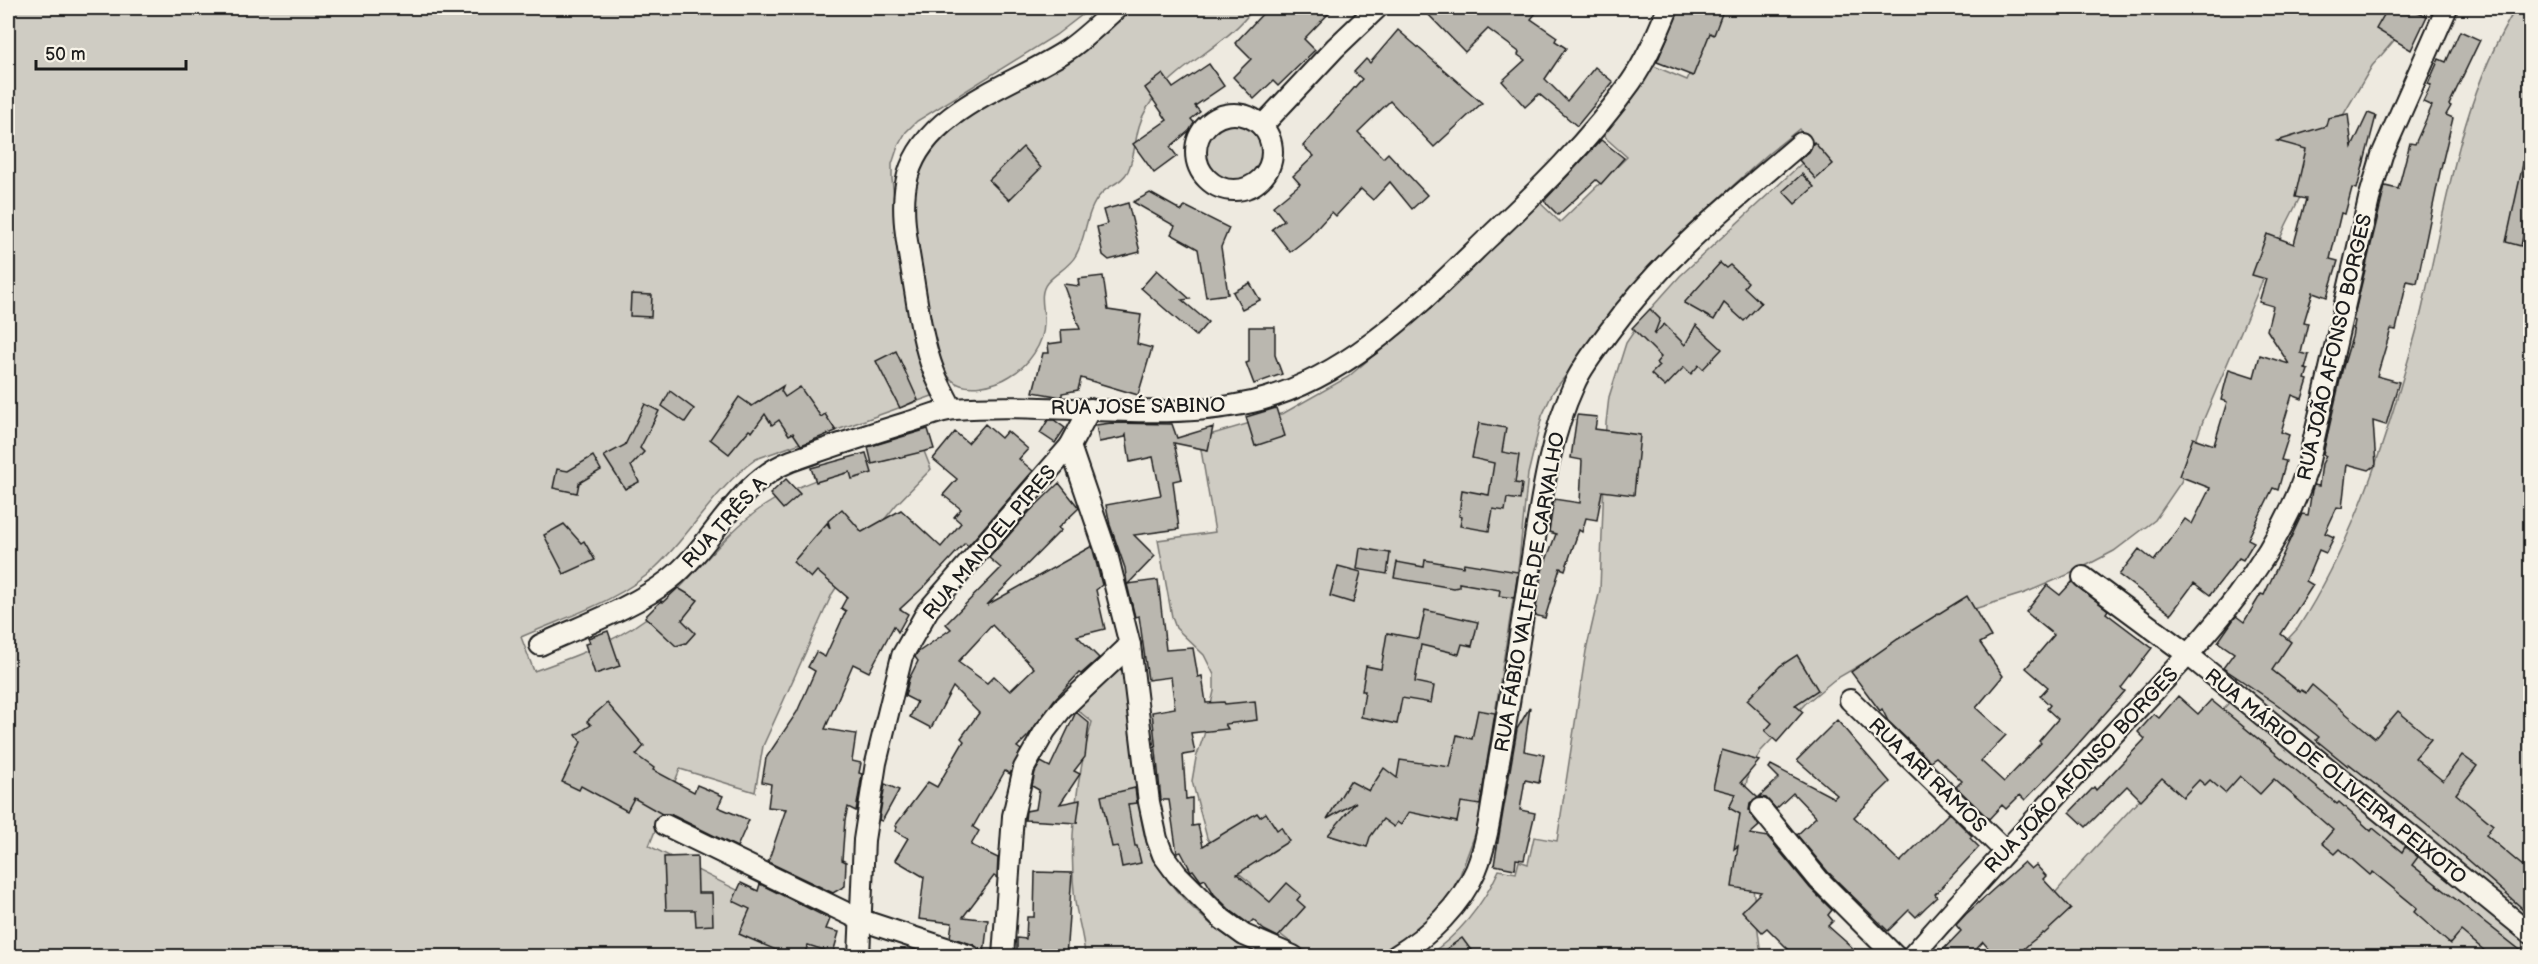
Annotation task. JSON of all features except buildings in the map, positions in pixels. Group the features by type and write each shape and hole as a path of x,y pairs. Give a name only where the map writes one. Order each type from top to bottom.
{"street":[{"path":"952,409 934,372 921,321 906,240 905,196 908,175 928,139 945,122 974,100 1069,49 1118,8"},
{"path":"1262,126 1335,48 1377,8"},
{"name":"RUA JOSÉ SABINO","path":"952,409 1206,408 1251,402 1297,387 1349,359 1424,300 1550,179 1591,133 1633,79 1646,58 1668,8"},
{"name":"RUA JOÃO AFONSO BORGES","path":"1912,957 2244,590 2271,549 2300,492 2331,372 2369,199 2382,155 2447,8"},
{"name":"RUA FÁBIO VALTER DE CARVALHO","path":"1396,957 1424,938 1438,924 1462,895 1476,869 1485,835 1504,735 1544,488 1559,422 1574,383 1620,316 1666,262 1801,143"},
{"name":"RUA TRÊS A","path":"540,645 641,598 670,580 690,560 745,492 778,466 952,409"},
{"path":"1090,409 1070,446 1107,554 1130,645 1149,802 1155,832 1163,855 1177,874 1222,919 1244,934 1293,957"},
{"name":"RUA MANOEL PIRES","path":"859,957 864,840 874,774 902,656 928,610 1070,446"},
{"name":"RUA MÁRIO DE OLIVEIRA PEIXOTO","path":"2084,577 2187,654 2530,933"},
{"path":"1003,957 1013,816 1024,768 1045,731 1062,709 1130,645"},
{"name":"RUA ARI RAMOS","path":"1850,700 2006,851"},
{"path":"1761,809 1819,880 1895,957"},
{"path":"665,825 861,920 970,957"}],"shaded area":[{"path":"8,8 1091,8 1056,35 917,121 906,132 898,146 892,164 897,223 935,395 756,459 728,483 669,554 642,579 609,599 521,637 534,671 600,645 631,628 660,607 723,541 764,506 782,495 821,478 922,446 931,469 896,505 863,546 832,594 763,746 755,792 680,769 649,846 785,914 776,956 8,956"},
{"path":"1131,8 1254,8 1229,34 1171,80 1147,108 1140,124 1128,171 1104,191 1096,201 1076,255 1044,287 1043,331 1034,354 1017,372 997,382 973,387 958,384 944,370 937,356 925,303 912,215 914,188 923,161 937,140 950,128 981,107 1058,66"},
{"path":"1720,8 2422,8 2372,66 2332,134 2286,225 2203,421 2181,482 2155,520 2114,551 2074,572 2025,593 1955,615 1891,647 1834,680 1805,704 1761,751 1748,774 1743,803 1761,956 1427,956 1460,929 1486,895 1499,870 1516,873 1519,861 1528,864 1534,837 1557,841 1586,651 1600,590 1609,397 1626,343 1645,315 1680,276 1814,152 1799,129 1768,154 1684,230 1652,265 1553,392 1542,416 1528,474 1519,561 1477,829 1460,875 1448,898 1429,921 1398,948 1384,956 1321,956 1297,947 1281,935 1269,921 1251,883 1227,864 1207,838 1192,781 1214,691 1214,675 1204,655 1176,628 1158,540 1215,532 1199,438 1284,413 1348,377 1387,344 1537,200 1560,222 1627,157 1600,133 1649,64 1687,80"},
{"path":"2516,8 2530,8 2530,956 2001,956 2080,864 2298,628 2316,598 2347,537 2384,441 2422,309 2449,187 2469,113 2497,42"},
{"path":"1241,117 1253,123 1262,132 1268,144 1266,164 1258,175 1241,185 1227,185 1210,175 1202,164 1200,144 1210,127 1221,119"},
{"path":"1122,662 1140,813 1145,838 1152,856 1164,876 1203,918 1234,941 1266,956 1085,956 1075,902 1072,857 1078,788 1092,722 1075,708"}]}
